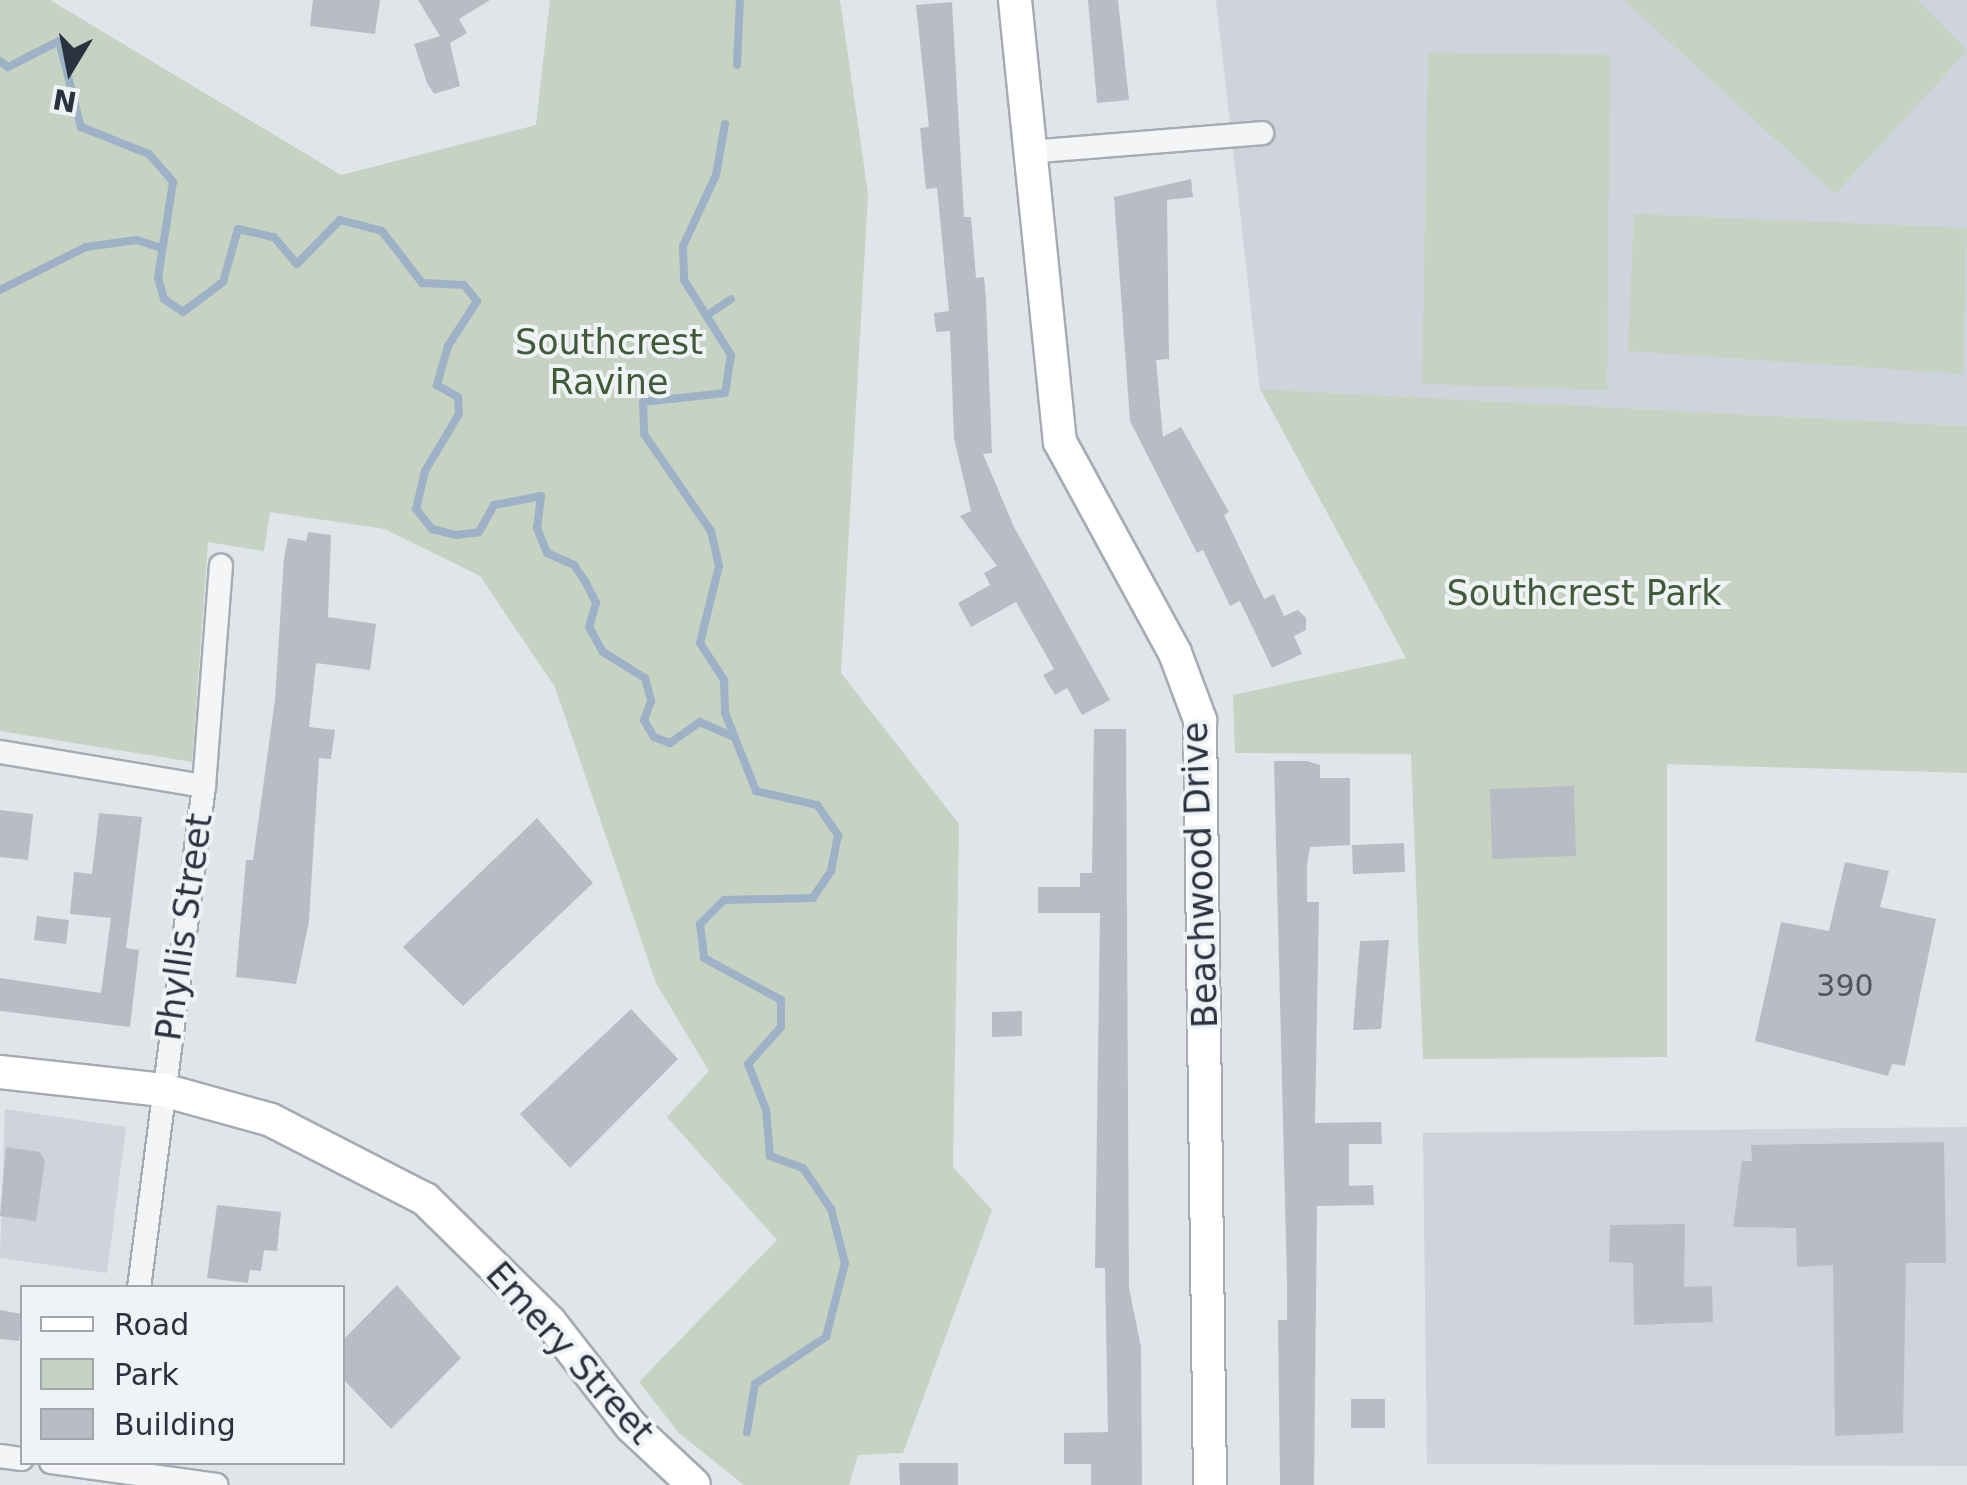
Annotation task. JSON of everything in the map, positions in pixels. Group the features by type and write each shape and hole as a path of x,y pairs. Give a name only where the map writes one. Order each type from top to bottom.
{"street":[{"name":"Beachwood Drive","path":"1014,0 1060,442 1175,654 1200,720 1210,1485"},
{"path":"1028,152 1262,133"},
{"name":"Phyllis Street","path":"140,1285 204,786 222,566"},
{"path":"0,752 204,786"},
{"name":"Emery Street","path":"0,1072 163,1090 271,1120 425,1199 550,1322 631,1426 694,1485"},
{"path":"92,1465 216,1485"}],"shaded area":[{"path":"1216,0 1967,0 1967,426 1260,389"},
{"path":"5,1109 126,1127 107,1273 0,1258"},
{"path":"1967,1127 1967,1466 1427,1464 1423,1133"}],"green space":[{"name":"Southcrest Ravine","path":"0,0 50,0 341,175 536,125 550,0 840,0 868,194 841,673 959,824 953,1167 992,1210 903,1453 858,1455 849,1485 744,1485 679,1433 639,1382 777,1240 667,1117 709,1071 656,983 555,687 480,576 385,529 270,512 264,551 208,542 192,762 0,731"},
{"path":"1624,0 1918,0 1967,51 1835,194"},
{"path":"1428,53 1610,55 1607,390 1422,384"},
{"path":"1634,214 1967,228 1963,374 1628,351"},
{"name":"Southcrest Park","path":"1260,389 1967,426 1967,773 1667,764 1667,1057 1423,1059 1411,754 1235,753 1233,695 1406,658"}],"building":[{"path":"313,0 380,0 375,34 310,26"},
{"path":"418,0 490,0 459,19 467,33 450,43 460,86 434,94 427,83 414,44 440,36"},
{"path":"1088,0 1118,0 1129,100 1097,103"},
{"path":"952,2 964,217 971,217 976,278 984,277 986,300 992,453 983,454 1014,527 1110,700 1082,715 1067,688 1055,695 1043,675 1054,669 1016,602 971,627 958,603 990,585 984,573 997,566 960,516 971,511 954,438 950,331 936,332 934,313 949,311 937,188 926,189 920,128 929,127 916,5"},
{"path":"1191,179 1193,197 1167,200 1169,359 1156,360 1163,437 1181,427 1229,512 1224,515 1264,599 1274,594 1284,616 1298,610 1306,618 1306,630 1294,636 1302,654 1272,668 1240,601 1230,606 1203,550 1197,553 1130,421 1114,197"},
{"path":"308,532 331,535 328,617 376,624 370,670 316,663 309,727 335,730 331,759 319,758 309,921 296,984 236,977 246,860 253,860 275,700 284,558 288,538 306,541"},
{"path":"1094,729 1126,729 1129,1288 1141,1347 1142,1485 1091,1485 1091,1464 1064,1464 1064,1433 1108,1432 1105,1268 1095,1268 1100,913 1038,913 1038,887 1080,887 1080,873 1092,873"},
{"path":"1274,761 1307,761 1320,765 1320,778 1350,778 1350,845 1310,847 1307,865 1307,902 1319,902 1315,1123 1381,1122 1382,1144 1349,1144 1349,1186 1373,1185 1374,1205 1317,1206 1314,1485 1280,1485 1278,1320 1287,1320 1287,1282"},
{"path":"1574,786 1576,856 1492,859 1490,789"},
{"path":"0,810 33,814 28,860 0,857"},
{"path":"99,813 142,817 126,948 139,950 130,1027 0,1011 0,978 101,993 111,918 70,914 74,872 92,874"},
{"path":"537,818 593,883 463,1006 403,947"},
{"path":"1404,843 1405,872 1353,874 1352,845"},
{"path":"1845,862 1889,871 1880,907 1936,919 1905,1066 1892,1064 1888,1076 1755,1041 1781,922 1829,931"},
{"path":"37,916 69,920 66,944 34,940"},
{"path":"1389,940 1381,1029 1353,1030 1360,941"},
{"path":"631,1009 678,1059 570,1168 520,1114"},
{"path":"1022,1011 1022,1036 992,1037 992,1012"},
{"path":"1944,1142 1946,1263 1906,1263 1903,1433 1835,1436 1833,1265 1797,1267 1796,1228 1733,1227 1742,1161 1752,1161 1751,1145"},
{"path":"6,1147 40,1152 45,1161 36,1221 0,1216"},
{"path":"217,1205 281,1212 277,1251 264,1250 261,1271 250,1270 248,1283 207,1278"},
{"path":"1685,1224 1684,1287 1712,1286 1713,1322 1634,1325 1633,1263 1609,1262 1610,1225"},
{"path":"397,1285 461,1358 391,1429 345,1381 345,1338"},
{"path":"0,1310 20,1314 19,1341 0,1339"},
{"path":"1351,1399 1385,1399 1385,1428 1351,1428"},
{"path":"899,1463 958,1463 958,1485 900,1485"}],"waterway":[{"path":"737,65 740,0"},
{"path":"0,61 8,67 59,41 81,127 149,154 173,182 158,278 164,299 183,312 223,282 238,229 274,237 297,264 340,220 382,231 422,283 464,285 477,301 448,346 437,385 458,397 459,414 425,471 416,509 432,529 456,535 479,532 494,505 541,496 537,528 547,553 574,565 586,583 596,603 589,627 603,652 645,678 651,701 644,720 654,737 670,743 700,722 731,736"},
{"path":"725,124 716,175 683,246 684,280 731,355 725,393 643,402 644,434 711,531 719,566 700,643 724,680 725,713 756,791 817,805 838,835 831,871 813,898 724,900 700,924 704,958 781,1000 781,1027 748,1064 766,1110 770,1156 803,1168 831,1209 845,1263 826,1337 755,1384 747,1432"},
{"path":"0,290 86,247 137,240 159,247"},
{"path":"706,316 731,299"}]}
